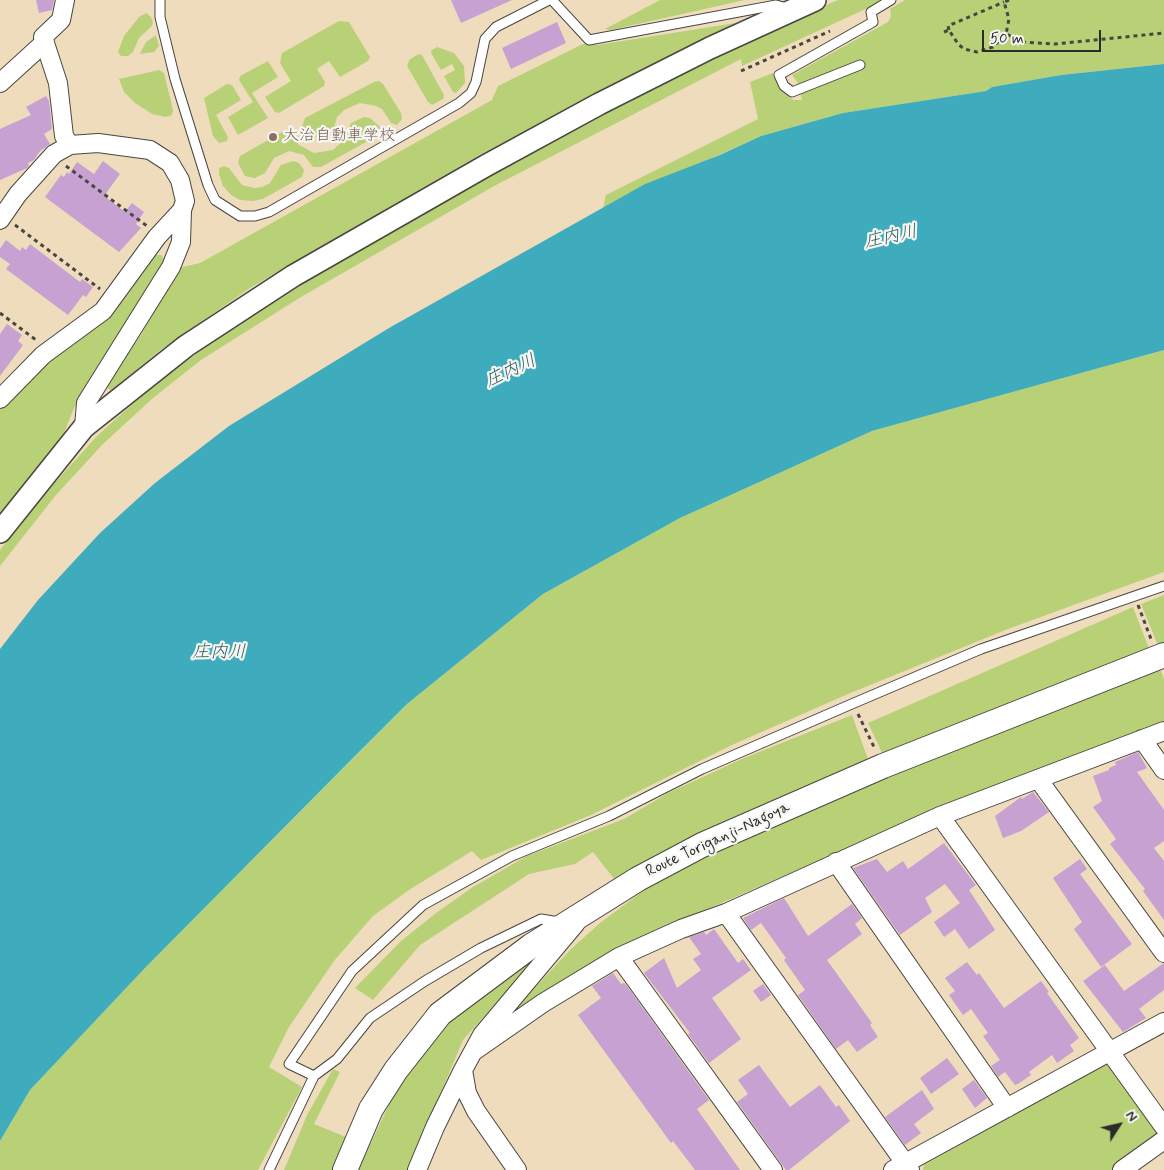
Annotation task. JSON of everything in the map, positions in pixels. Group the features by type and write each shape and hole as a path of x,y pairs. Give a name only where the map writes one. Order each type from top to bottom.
{"main road":[{"name":"Route Toriganji-Nagoya","path":"344,1170 371,1109 396,1070 440,1014 531,946 638,879 702,844 883,766 1164,656"}],"street":[{"path":"65,0 61,20 43,37 58,83 64,136 70,145"},
{"path":"0,532 84,427 186,346 293,276 599,104 815,0"},
{"path":"0,83 44,42"},
{"path":"5,221 18,194 54,154 70,145 98,143 150,150 170,163 180,180 185,201 182,210 181,242 171,267 86,403 84,427"},
{"path":"0,399 43,355 103,311 157,237 182,210"},
{"path":"474,1052 543,1003 618,958 681,929 726,913 940,816 1164,731"},
{"path":"1142,739 1164,770"},
{"path":"1038,779 1164,953"},
{"path":"940,816 1164,1128"},
{"path":"836,862 1007,1108"},
{"path":"726,913 903,1168 1007,1108 1164,1022"},
{"path":"417,1170 435,1127 482,1035 576,919"},
{"path":"618,958 773,1170"},
{"path":"463,1070 467,1094 476,1111 517,1170"},
{"path":"1122,1170 1164,1140"}],"lane":[{"path":"160,0 160,17 176,79 208,185 215,200 240,216 255,216 269,212 459,103 471,92 476,82 485,39 496,27 550,0 589,40 776,5 792,10"},
{"path":"860,66 792,92 784,86 779,75 873,22 872,12 891,0"},
{"path":"314,1076 289,1064 352,971 423,905 512,856 609,816 702,769 845,707 981,649 1164,586"},
{"path":"268,1170 314,1076 337,1059 370,1018 481,948 541,919 576,919"}],"path":[{"path":"1004,2 1009,19 1006,34 992,47 977,52 964,49 958,44 948,26 1004,2 1009,0"},
{"path":"741,71 837,28"},
{"path":"944,32 949,30"},
{"path":"1006,34 1024,42 1055,44 1164,33"},
{"path":"59,161 150,228"},
{"path":"5,221 105,293"},
{"path":"0,314 40,344"},
{"path":"863,724 883,766"}],"green space":[{"path":"660,0 745,0 611,30 605,29"},
{"path":"838,0 885,0 742,66 741,59 496,185 301,297 201,360 153,398 103,444 56,495 0,566 0,550 50,488 97,436 149,389 257,309 491,175 669,77 745,40"},
{"path":"905,0 1164,0 1164,64 1061,75 992,87 986,91 843,113 761,136 603,208 606,195 758,119 750,82 773,73 781,91 793,100 802,100 798,83 792,75 888,22 891,16 890,9"},
{"path":"146,13 151,17 152,26 139,38 133,52 128,56 121,56 118,52 124,36 139,17"},
{"path":"339,21 349,22 370,57 368,61 340,77 329,61 317,69 325,82 324,86 279,113 275,112 265,97 291,81 280,63 282,53"},
{"path":"748,21 595,94 483,153 250,288 159,351 111,391 105,385 141,335 178,268 200,263 492,100 498,86 583,44 597,45"},
{"path":"156,35 159,46 154,52 140,54 146,42"},
{"path":"437,47 454,53 464,66 465,83 456,93 453,92 444,76 455,70 452,64 441,70 431,53"},
{"path":"419,54 422,55 444,95 443,99 432,105 428,102 407,66 410,59"},
{"path":"268,61 278,77 252,93 268,118 238,135 228,117 253,102 239,80 240,76"},
{"path":"159,70 164,73 173,110 172,115 166,117 152,114 135,103 124,92 119,79"},
{"path":"379,81 383,84 401,113 402,119 397,125 391,123 382,109 360,103 344,110 337,117 333,131 326,136 313,137 307,135 302,127 305,118"},
{"path":"227,84 232,85 241,100 216,115 228,137 227,141 219,143 213,136 204,98"},
{"path":"364,117 370,118 380,127 377,136 321,167 313,167 304,155 289,151 274,158 265,173 255,178 245,176 238,163 240,156 284,131 291,133 299,145 314,153 333,150 345,139 351,123"},
{"path":"293,161 299,163 304,170 302,177 263,199 253,201 240,200 231,195 223,186 219,174 219,168 224,166 229,168 242,185 254,188 262,187 270,183 281,165"},
{"path":"154,255 161,255 164,259 163,267 74,408 62,438 0,517 0,409 60,351 107,319"},
{"path":"1164,350 1164,572 1008,629 848,694 732,745 591,815 481,860 472,851 409,890 373,916 334,961 289,1027 269,1067 302,1087 258,1170 0,1170 0,1141 30,1090 144,969 407,704 543,594 680,518 872,431"},
{"path":"1164,595 1164,646 1159,648 1141,604"},
{"path":"1133,607 1150,651 884,757 868,723"},
{"path":"1159,666 1164,679 1164,721 940,808 618,948 538,995 503,1022 571,949 600,923 655,882 701,854 861,784"},
{"path":"852,715 869,762 615,880 593,852 575,864 529,874 420,945 373,1000 355,988 401,941 436,913 473,887 527,856 624,819 668,793 744,758"},
{"path":"549,943 463,1040 408,1170 358,1170 407,1067 452,1016"},
{"path":"1105,1064 1113,1066 1159,1130 1158,1138 1113,1170 923,1170 924,1165"},
{"path":"333,1069 340,1072 314,1124 346,1137 334,1170 284,1170 307,1115"}],"water":[{"name":"庄内川","path":"1164,64 1164,350 872,431 680,518 543,594 407,704 351,760 144,969 30,1090 0,1141 0,649 38,600 100,533 155,483 229,426 389,328 645,184 720,155 761,136 843,113 986,91 992,87 1061,75"}],"building":[{"path":"36,0 54,0 52,10 39,13"},
{"path":"451,0 512,0 461,23"},
{"path":"557,22 566,43 511,69 502,48"},
{"path":"46,96 49,101 52,129 44,134 50,144 40,151 34,160 28,163 29,166 27,168 0,180 0,129 31,115 26,107"},
{"path":"103,161 120,174 104,196 125,212 132,203 144,212 136,224 141,228 119,252 45,197 61,175 64,177 67,172 69,174 77,162 94,174"},
{"path":"6,240 20,251 22,247 26,250 30,244 80,282 82,279 93,287 86,297 83,295 68,315 6,269 10,264 0,257 0,249"},
{"path":"7,324 22,335 18,341 23,345 0,376 0,334"},
{"path":"1138,752 1147,768 1137,772 1164,810 1164,841 1154,848 1164,861 1164,920 1143,891 1145,889 1110,844 1116,839 1093,807 1102,801 1093,776 1109,770 1109,768 1116,765 1115,762"},
{"path":"1033,792 1049,812 1021,831 1003,838 995,816 1021,797 1022,799"},
{"path":"944,843 976,885 969,890 995,930 969,949 955,929 944,937 934,922 960,903 945,884 925,898 932,912 900,935 853,868 877,859 887,872 903,861 908,869"},
{"path":"1080,859 1087,869 1080,874 1132,944 1101,967 1074,929 1082,922 1053,878"},
{"path":"784,898 808,936 852,904 862,918 855,924 862,934 827,960 872,1023 870,1025 878,1037 857,1052 848,1040 836,1049 798,995 805,990 784,960 786,958 761,923 751,930 743,918"},
{"path":"714,929 738,963 743,959 751,970 712,998 741,1039 709,1063 688,1034 690,1033 644,973 664,958 677,988 701,970 693,959 701,954 689,937 704,932 706,935"},
{"path":"967,962 977,975 979,973 1004,1008 1041,981 1049,992 1047,993 1079,1038 1070,1045 1074,1051 1057,1063 1052,1055 1029,1072 1031,1075 1018,1084 1015,1085 1005,1072 998,1077 991,1066 1000,1060 983,1036 988,1033 971,1009 963,1015 949,995 955,991 945,978"},
{"path":"1164,963 1164,990 1139,1009 1146,1018 1123,1032 1083,981 1105,965 1124,991"},
{"path":"613,973 621,984 624,983 627,986 709,1100 697,1109 740,1170 695,1170 673,1141 671,1143 578,1015 601,998 592,986"},
{"path":"763,984 771,995 761,1002 753,991"},
{"path":"947,1058 959,1074 931,1094 920,1078"},
{"path":"759,1065 790,1107 820,1085 836,1107 839,1105 850,1121 789,1170 786,1170 737,1102 748,1094 738,1080"},
{"path":"974,1080 987,1098 975,1108 962,1089"},
{"path":"922,1090 934,1109 914,1124 921,1133 905,1145 885,1117"}],"place":[{"name":"大治自動車学校","path":"273,137"}]}
